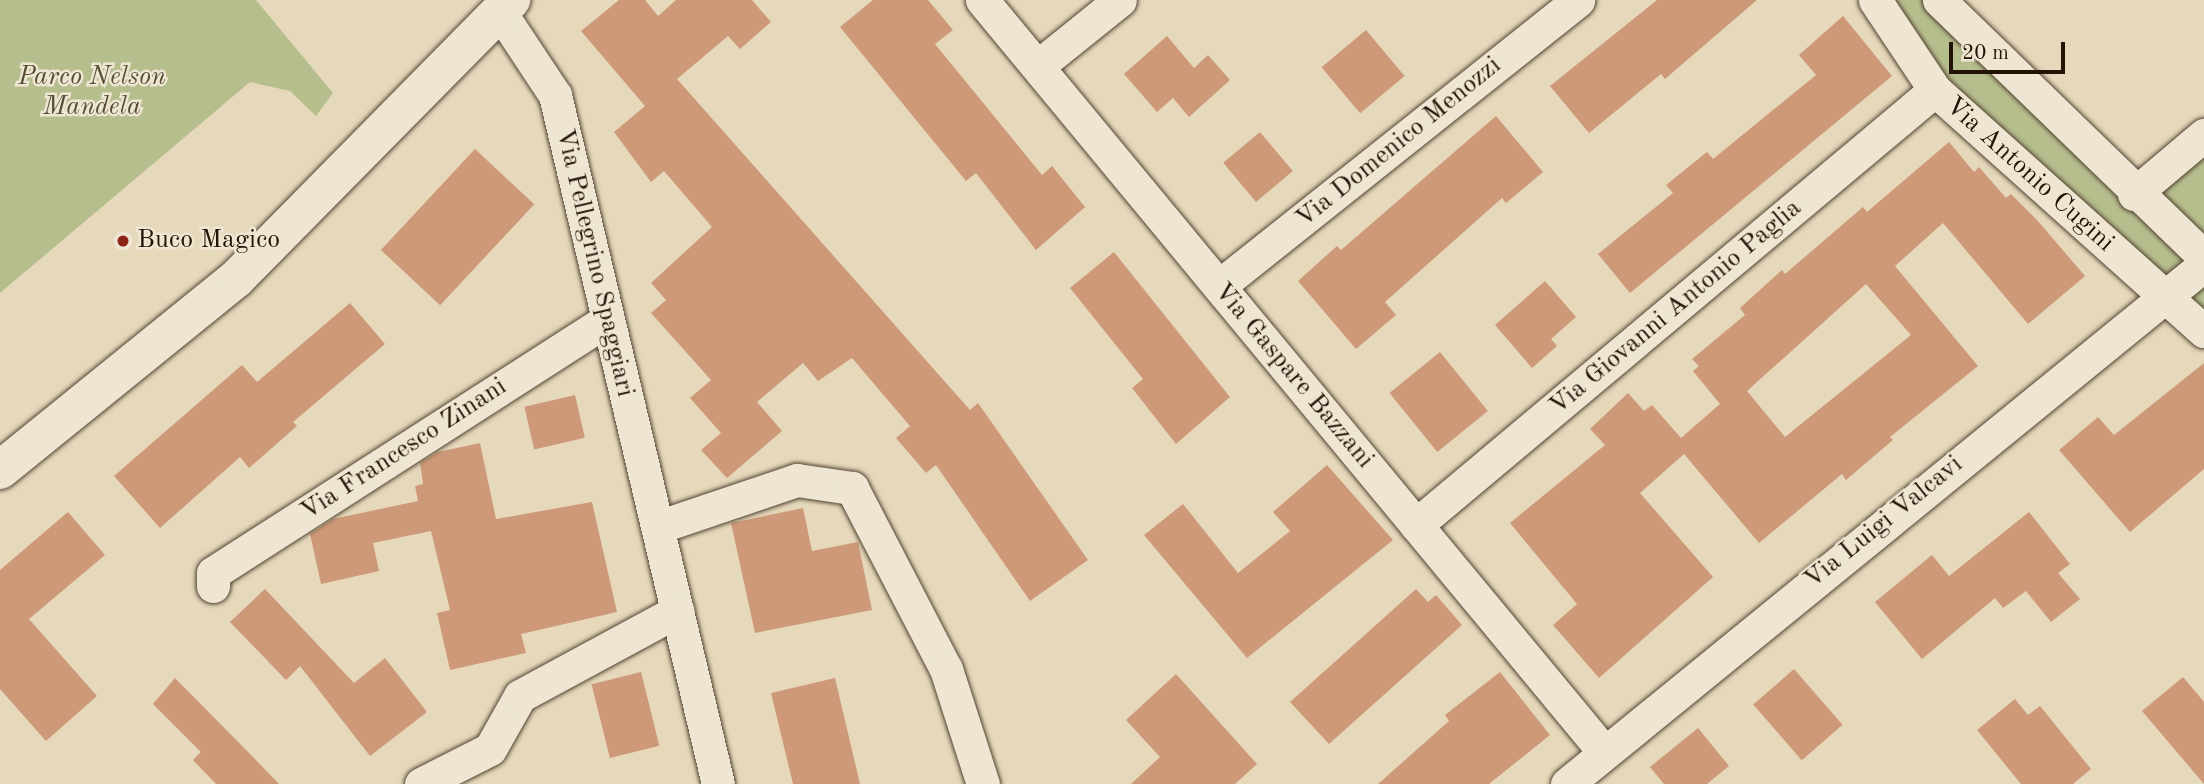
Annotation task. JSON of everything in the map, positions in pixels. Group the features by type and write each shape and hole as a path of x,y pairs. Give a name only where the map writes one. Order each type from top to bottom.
{"main road":[{"path":"0,470 236,279 505,6"}],"street":[{"name":"Via Gaspare Bazzani","path":"982,0 1604,752"},
{"path":"1038,66 1120,0"},
{"name":"Via Domenico Menozzi","path":"1219,286 1578,0"},
{"name":"Via Antonio Cugini","path":"1875,0 1935,90 2204,331"},
{"path":"1939,0 2134,194 2204,257"},
{"name":"Via Pellegrino Spaggiari","path":"505,6 555,95 583,202 606,321 658,527 718,784"},
{"name":"Via Giovanni Antonio Paglia","path":"1416,525 1935,90"},
{"path":"2134,194 2204,135"},
{"name":"Via Luigi Valcavi","path":"1567,784 2204,265"},
{"name":"Via Francesco Zinani","path":"213,586 213,573 606,321"},
{"path":"658,527 797,480 852,488 946,670 983,784"},
{"path":"421,784 490,749 520,696 677,611"}],"green space":[{"name":"Parco Nelson Mandela","path":"0,0 256,0 333,93 316,116 290,91 250,82 0,293"},
{"path":"1875,0 1939,0 2134,193 2204,135 2204,331 1935,90"}],"building":[{"path":"619,0 645,0 658,16 676,0 752,0 771,22 740,49 728,36 677,79 970,410 978,403 1088,560 1030,601 936,465 926,473 896,438 910,426 852,358 818,381 803,363 757,402 782,431 727,478 701,450 721,433 690,398 711,380 651,313 666,300 651,283 712,227 664,171 651,182 614,132 645,106 581,31"},
{"path":"873,0 928,0 953,30 935,44 1042,175 1052,166 1085,207 1036,250 976,173 966,181 840,27"},
{"path":"1657,0 1757,0 1665,79 1661,74 1589,133 1550,86"},
{"path":"1843,16 1892,76 1630,293 1598,254 1673,193 1666,185 1707,152 1713,159 1816,75 1799,55"},
{"path":"1366,30 1405,76 1360,113 1322,67"},
{"path":"1167,36 1194,68 1208,55 1230,80 1189,117 1173,98 1157,112 1124,74"},
{"path":"1496,116 1543,172 1506,203 1502,198 1385,302 1396,315 1356,349 1298,281 1337,246 1341,250"},
{"path":"1260,132 1293,171 1256,202 1223,163"},
{"path":"1949,142 1974,172 1979,167 2006,198 2011,194 2085,276 2028,324 1943,223 1895,266 1978,366 1890,437 1893,440 1846,480 1842,474 1759,543 1684,454 1640,493 1713,577 1599,678 1553,625 1577,604 1510,523 1605,445 1590,429 1628,393 1644,411 1652,405 1681,438 1720,404 1693,371 1699,366 1692,359 1745,315 1740,308 1782,270 1785,274 1863,207 1867,212","holes":["1866,284 1911,335 1785,437 1747,391"]},
{"path":"475,149 534,204 440,305 381,250"},
{"path":"1114,252 1230,397 1176,444 1132,388 1143,379 1070,288"},
{"path":"1545,281 1576,317 1551,339 1557,346 1532,368 1495,325"},
{"path":"350,303 385,344 293,422 297,426 249,468 240,457 160,528 114,476 242,365 257,382"},
{"path":"1440,352 1488,411 1437,452 1389,393"},
{"path":"2204,363 2204,469 2130,532 2059,450 2098,417 2114,435"},
{"path":"575,395 585,438 534,450 524,407"},
{"path":"480,443 496,519 592,502 617,612 521,634 526,653 450,670 437,613 450,610 431,531 373,543 379,571 321,584 310,534 333,519 418,501 415,486 423,484 420,463 438,452"},
{"path":"1327,465 1393,540 1247,658 1144,535 1183,504 1238,573 1290,531 1273,512"},
{"path":"803,508 812,551 858,542 872,610 755,633 731,523"},
{"path":"68,512 105,555 29,619 97,696 46,741 0,689 0,570"},
{"path":"2029,512 2070,564 2058,573 2080,599 2051,622 2026,591 2003,608 1995,598 1922,659 1875,602 1932,555 1949,576"},
{"path":"265,589 354,683 385,658 427,712 370,756 300,666 286,680 230,622"},
{"path":"1416,589 1428,602 1436,595 1462,625 1329,744 1290,702"},
{"path":"1794,669 1843,725 1802,760 1753,704"},
{"path":"641,672 659,746 610,758 592,684"},
{"path":"1500,672 1550,735 1489,784 1378,784 1449,721 1445,715"},
{"path":"1176,674 1257,764 1235,784 1131,784 1160,757 1126,720"},
{"path":"2183,677 2204,702 2204,784 2142,711"},
{"path":"175,678 279,784 216,784 193,760 201,752 153,704"},
{"path":"835,678 860,784 793,784 771,693"},
{"path":"2015,699 2028,715 2040,706 2091,769 2073,784 2021,784 1977,730"},
{"path":"1698,728 1729,766 1707,784 1664,784 1650,767"}],"place":[{"name":"Buco Magico","path":"123,241"}]}
